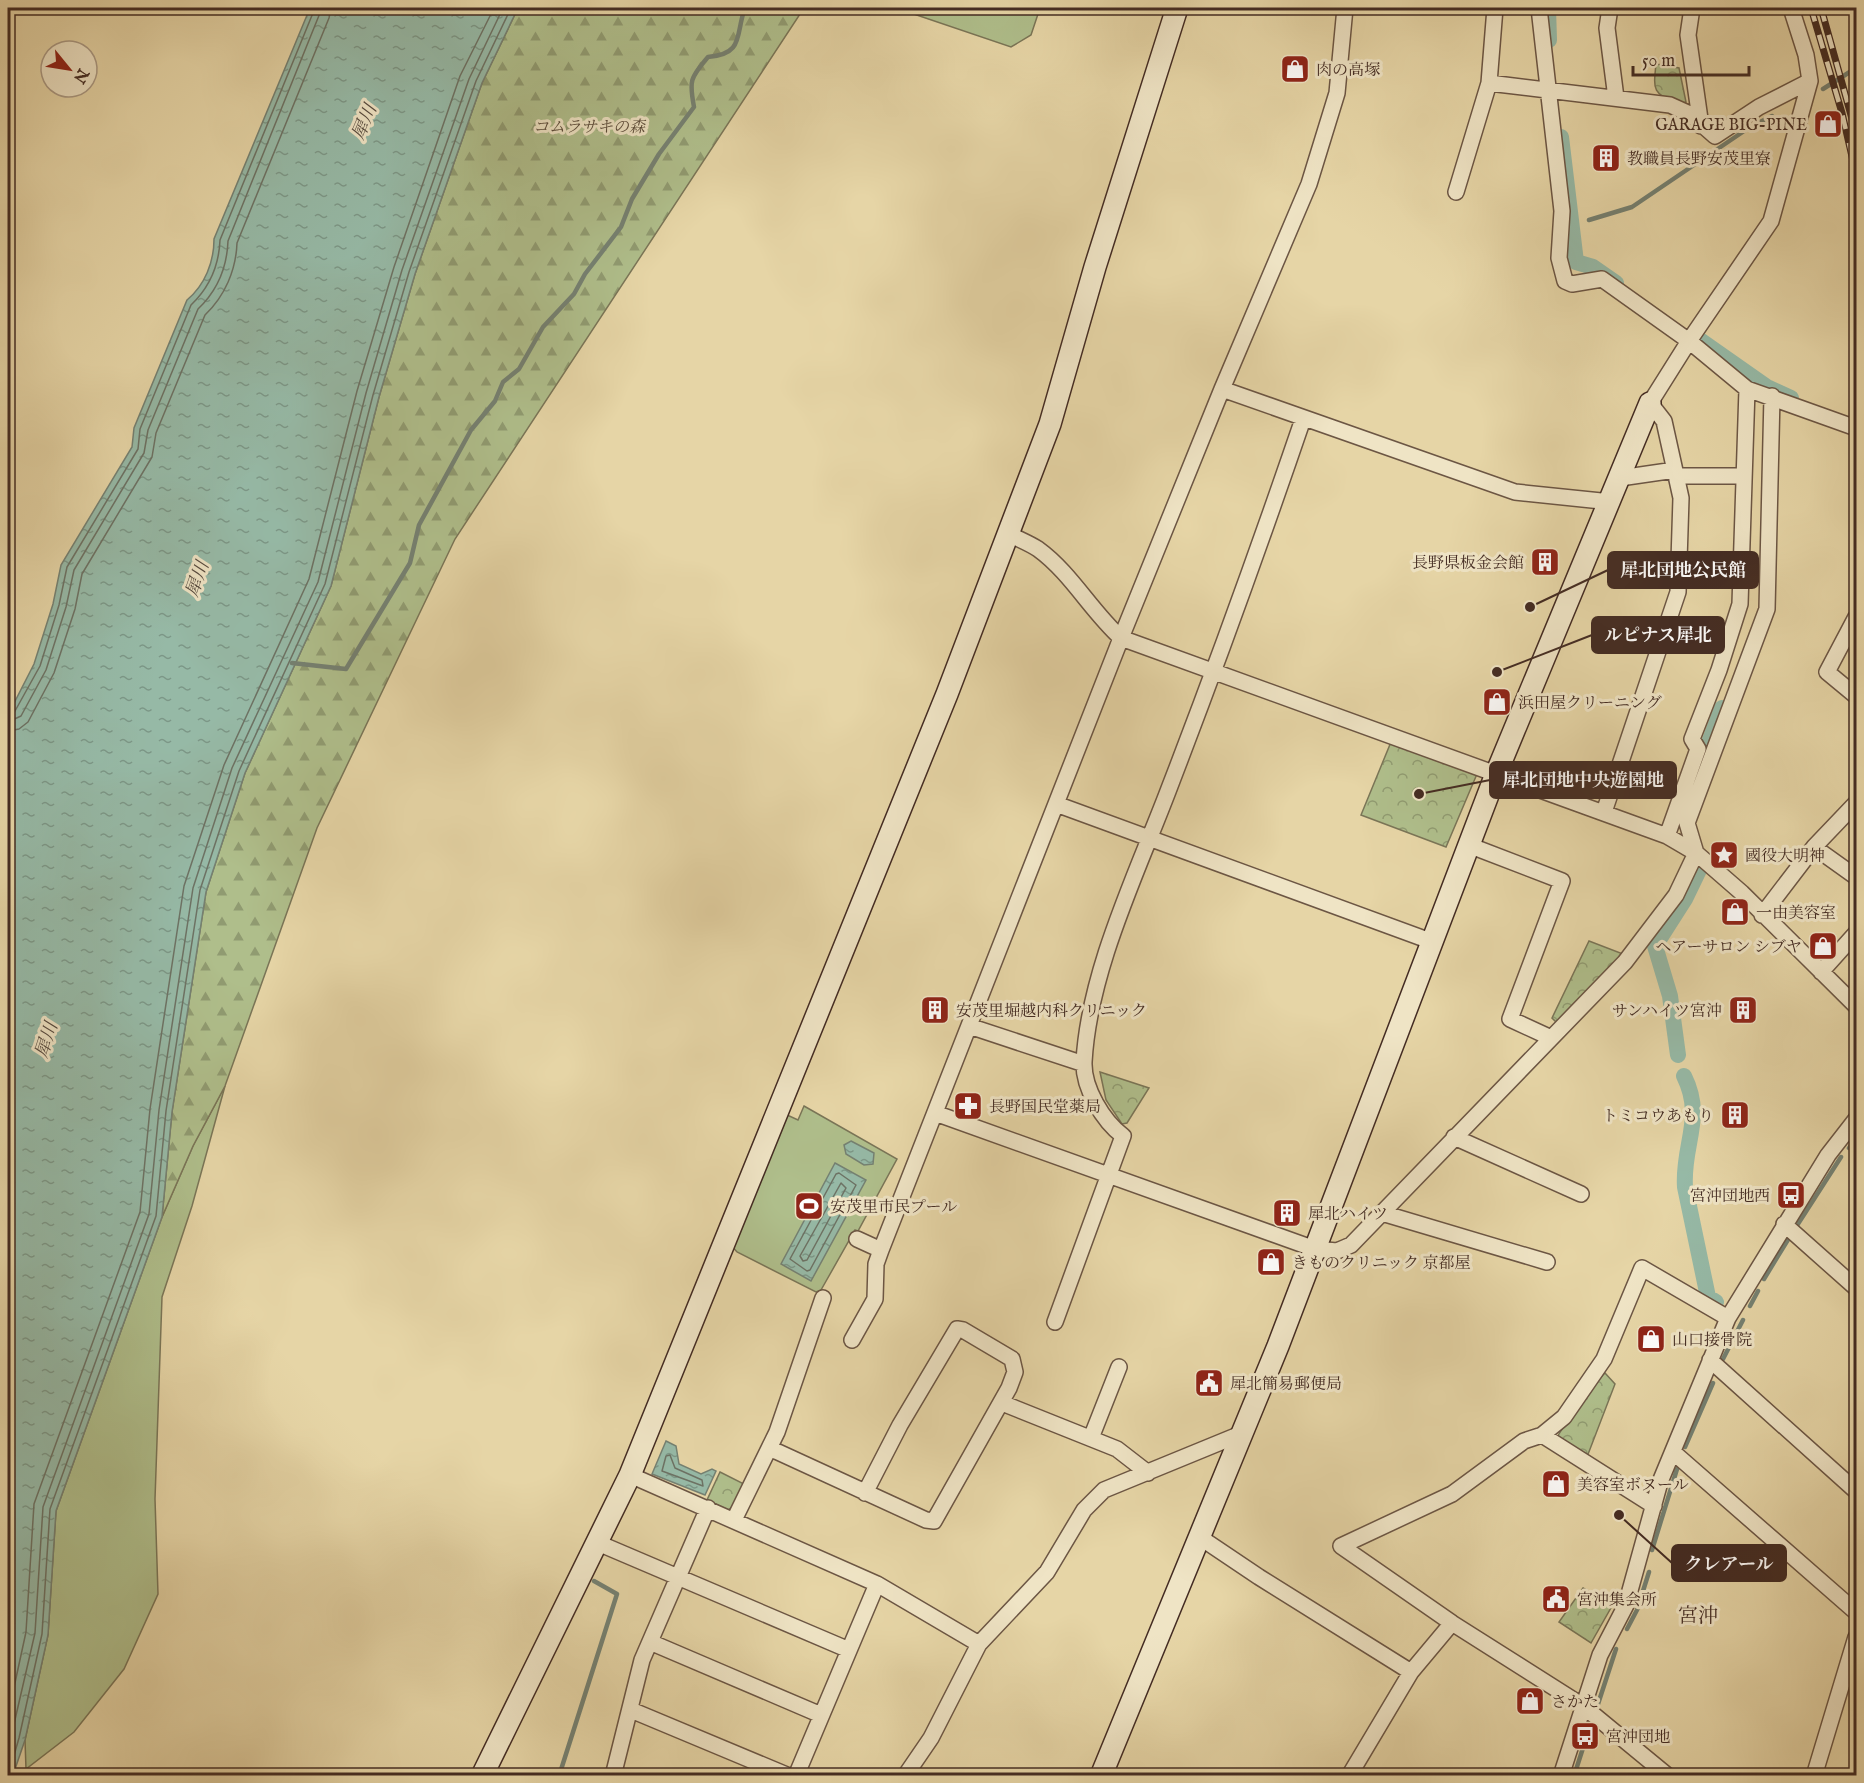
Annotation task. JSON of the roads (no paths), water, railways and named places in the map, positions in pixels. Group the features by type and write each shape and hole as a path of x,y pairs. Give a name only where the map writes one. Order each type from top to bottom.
{"street":[{"path":"482,1776 630,1475 947,694 1050,424 1095,267 1177,8"},
{"path":"852,1340 875,1299 876,1264 880,1250 1121,638 1222,389 1309,184 1337,93 1345,8"},
{"path":"1456,192 1489,84 1495,8"},
{"path":"1539,8 1562,211 1560,258 1565,280 1572,284 1602,279 1689,341 1747,389 1772,396 1834,422 1857,428"},
{"path":"1610,8 1607,28 1616,98"},
{"path":"1692,8 1688,35 1701,126"},
{"path":"1101,1776 1198,1536 1243,1433 1471,846 1496,774 1611,502 1650,403 1689,341 1772,221 1810,81 1806,55 1791,8"},
{"path":"1489,84 1574,92 1670,105 1690,114 1714,136 1759,107 1810,81"},
{"path":"1222,389 1515,492 1611,502"},
{"path":"1667,836 1698,749 1692,739 1719,670 1740,604 1747,389"},
{"path":"935,1113 1314,1250 1337,1251 1351,1245 1625,962 1676,895 1696,853 1687,823 1767,609 1772,396"},
{"path":"1604,812 1678,592 1682,498 1664,421 1650,403"},
{"path":"1055,1322 1106,1176 1123,1136 1108,1124 1095,1104 1084,1064 1096,984 1214,672 1304,419"},
{"path":"1620,478 1676,473 1743,476"},
{"path":"1009,534 1037,549 1063,573 1107,626 1121,638 1667,836 1696,853 1857,1006"},
{"path":"1857,616 1827,672 1857,696"},
{"path":"1762,915 1814,848 1857,803"},
{"path":"1056,804 1151,836 1433,942"},
{"path":"1471,846 1562,881 1510,1019 1550,1037"},
{"path":"1814,848 1857,877"},
{"path":"1821,972 1857,933"},
{"path":"969,1026 1084,1064"},
{"path":"1561,1776 1600,1655 1626,1605 1672,1452 1728,1318 1828,1155 1857,1119"},
{"path":"1454,1137 1581,1194"},
{"path":"1382,1213 1547,1262"},
{"path":"1784,1224 1857,1288"},
{"path":"857,1239 880,1250"},
{"path":"1668,1776 1583,1706 1452,1623 1341,1546 1452,1494 1524,1441 1542,1435 1564,1417 1604,1359 1642,1268 1728,1318"},
{"path":"734,1520 769,1449 823,1298"},
{"path":"769,1449 926,1521 934,1521 1002,1403 1015,1371 1012,1359 963,1330 957,1329 900,1425 865,1493"},
{"path":"1710,1360 1857,1491"},
{"path":"1091,1438 1119,1367"},
{"path":"1002,1403 1117,1449 1148,1473"},
{"path":"904,1776 931,1738 980,1644 1047,1572 1084,1510 1104,1490 1243,1433"},
{"path":"1542,1435 1654,1506"},
{"path":"1672,1452 1857,1612"},
{"path":"630,1475 877,1584 980,1644"},
{"path":"617,1774 642,1660 708,1508"},
{"path":"1198,1536 1286,1595 1411,1672"},
{"path":"598,1543 849,1650"},
{"path":"796,1776 877,1584"},
{"path":"1349,1776 1411,1672 1452,1623"},
{"path":"1814,1776 1857,1637"},
{"path":"650,1642 821,1715"},
{"path":"631,1710 789,1776"}],"water":[{"name":"犀川","path":"310,8 518,8 482,83 415,274 379,397 331,586 245,773 206,892 172,1112 162,1217 56,1511 48,1635 25,1740 13,1775 8,1775 8,715 34,664 53,604 61,565 132,447 134,428 187,300 199,287 207,272 214,239"},
{"path":"851,1141 874,1153 873,1164 864,1165 846,1154 844,1145"},
{"path":"835,1163 866,1180 811,1281 781,1264"},
{"path":"666,1441 676,1446 679,1464 701,1474 712,1469 716,1471 705,1495 652,1474"}],"waterway":[{"path":"292,663 346,669 410,563 419,525 471,430 495,401 503,382 519,369 543,327 574,294 585,274 621,227 632,199 659,154 694,107 691,85 694,75 708,57 728,52 733,47 737,41 745,8"},
{"path":"1548,8 1549,40"},
{"path":"1823,89 1856,68"},
{"path":"1589,220 1632,207 1750,127 1772,116"},
{"path":"1561,137 1576,262 1593,267 1616,283"},
{"path":"1700,340 1767,387 1791,398"},
{"path":"1692,788 1722,708"},
{"path":"1678,1055 1670,996 1655,946 1685,899 1699,870"},
{"path":"1684,1076 1693,1105 1685,1187 1708,1297 1716,1302"},
{"path":"1849,1148 1856,1138"},
{"path":"1796,1227 1841,1157"},
{"path":"1764,1279 1789,1238"},
{"path":"1750,1306 1758,1291"},
{"path":"1723,1359 1743,1320"},
{"path":"1685,1447 1713,1383"},
{"path":"1652,1550 1677,1469"},
{"path":"1627,1629 1637,1610 1649,1572"},
{"path":"559,1776 617,1594 594,1581"},
{"path":"1598,1704 1616,1649"},
{"path":"1574,1776 1591,1723"}],"railway":[{"path":"1811,8 1842,113 1856,174"},
{"path":"1821,8 1856,133"}],"place":[{"name":"肉の高塚","path":"1295,69"},
{"name":"GARAGE BIG-PINE","path":"1828,124"},
{"name":"教職員長野安茂里寮","path":"1606,158"},
{"name":"長野県板金会館","path":"1545,562"},
{"name":"犀北団地公民館","path":"1530,607"},
{"name":"ルピナス犀北","path":"1497,672"},
{"name":"浜田屋クリーニング","path":"1497,702"},
{"name":"犀北団地中央遊園地","path":"1419,794"},
{"name":"國役大明神","path":"1724,855"},
{"name":"一由美容室","path":"1735,912"},
{"name":"ヘアーサロン シブヤ","path":"1823,946"},
{"name":"安茂里堀越内科クリニック","path":"935,1010"},
{"name":"サンハイツ宮沖","path":"1743,1010"},
{"name":"長野国民堂薬局","path":"968,1106"},
{"name":"トミコウあもり","path":"1735,1115"},
{"name":"宮沖団地西","path":"1791,1195"},
{"name":"安茂里市民プール","path":"809,1206"},
{"name":"犀北ハイツ","path":"1287,1213"},
{"name":"きものクリニック 京都屋","path":"1271,1262"},
{"name":"山口接骨院","path":"1651,1339"},
{"name":"犀北簡易郵便局","path":"1209,1383"},
{"name":"美容室ボヌール","path":"1556,1484"},
{"name":"クレアール","path":"1619,1515"},
{"name":"宮沖集会所","path":"1556,1599"},
{"name":"さかた","path":"1530,1701"},
{"name":"宮沖団地","path":"1585,1736"}],"district":[{"name":"宮沖","path":"1698,1615"}],"park label":[{"name":"コムラサキの森","path":"589,126"}]}
